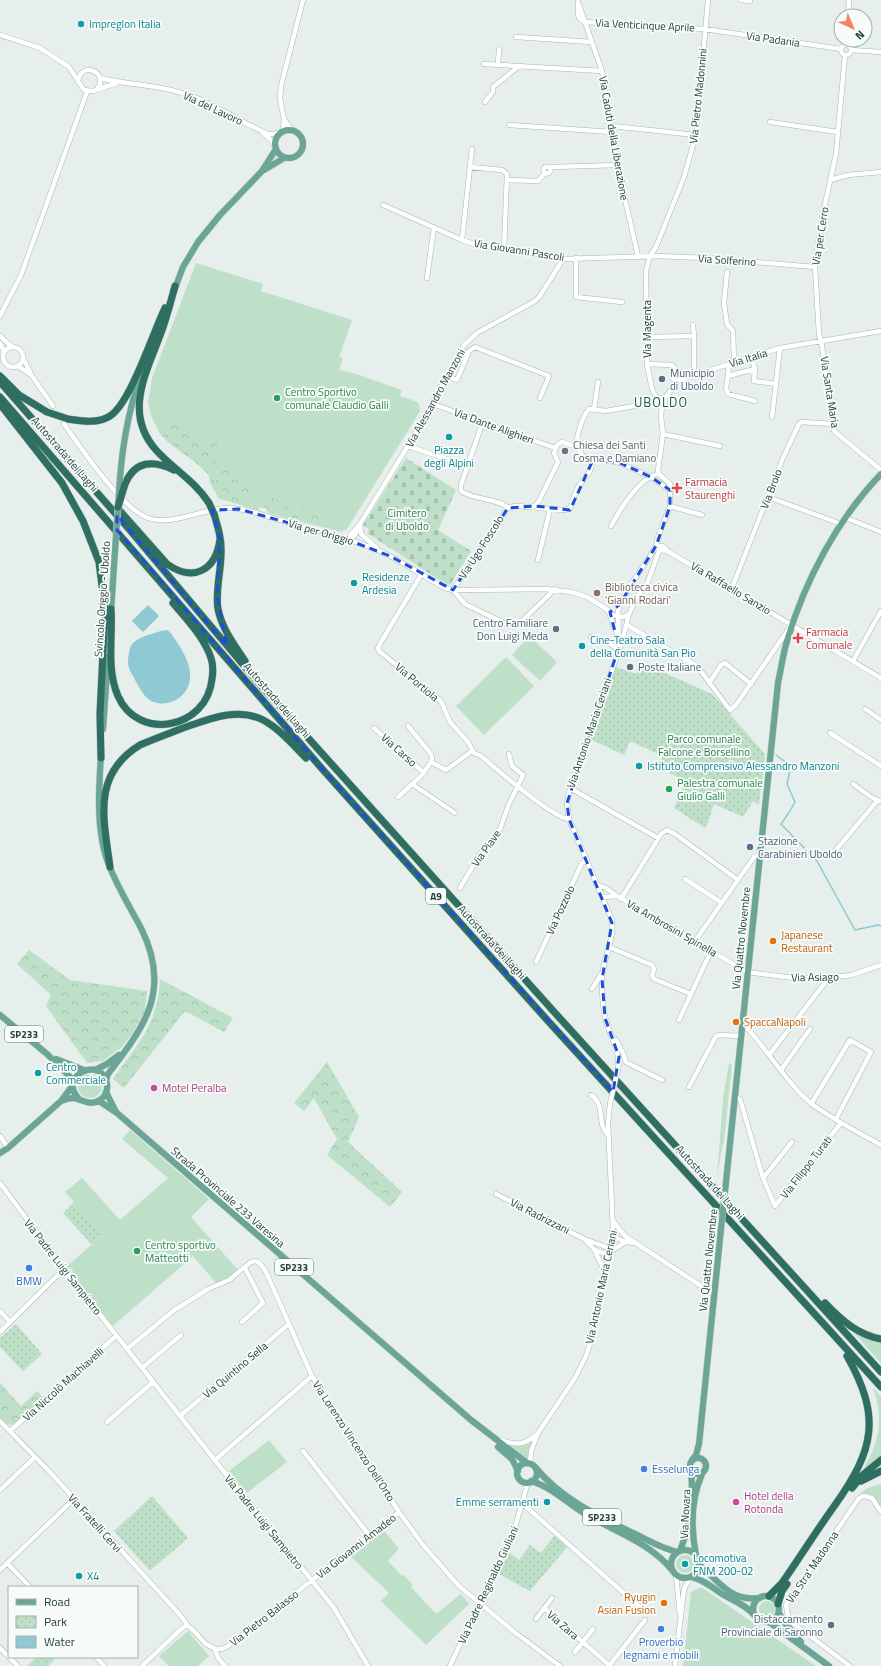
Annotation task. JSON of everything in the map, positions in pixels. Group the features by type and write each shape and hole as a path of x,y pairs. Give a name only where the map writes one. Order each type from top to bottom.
{"highway":[{"path":"1,379 19,395 47,412 66,421 95,421 110,417 120,406 129,392 156,326 175,286"},
{"path":"175,286 162,330 145,373 140,392 140,418 149,440 156,450 197,487 209,503 214,514 220,539 221,554 217,596 221,619 230,639 257,682"},
{"name":"Autostrada dei Laghi","path":"1,379 257,682 881,1372"},
{"name":"Autostrada dei Laghi","path":"0,396 324,772 881,1387"},
{"path":"0,404 62,483 83,521 99,562 106,610 100,714 101,758"},
{"path":"118,507 125,484 130,474 136,468 153,463 167,467 185,476"},
{"path":"87,480 99,487 162,558 176,571 191,574 200,572 215,559 219,549 220,539"},
{"path":"109,521 131,552 200,637 211,659 213,674 210,693 194,715 180,722 160,724 136,717 124,706 117,696 110,664 112,625 111,609"},
{"path":"110,867 103,826 103,803 105,791 110,777 118,764 131,750 140,745 209,719 222,716 245,715 265,721 280,731 313,764 324,772"},
{"path":"795,1276 819,1295 848,1324 862,1333 881,1339"},
{"path":"829,1330 864,1379 872,1394"},
{"path":"778,1604 782,1591 867,1458 876,1433 877,1419"},
{"path":"769,1596 782,1584 846,1493 862,1476 881,1460"},
{"path":"846,1493 862,1480 881,1471"}],"main road":[{"path":"288,130 294,131 302,138 302,150 295,157 284,158 278,154 276,140 282,132 288,130"},
{"name":"Svincolo Origgio - Uboldo","path":"106,1080 108,1074 140,1030 150,1008 154,987 153,967 149,948 142,930 110,867 104,848 100,823 101,758 120,478 124,441 130,408 138,382 175,286 191,253 206,231 262,171 276,148"},
{"name":"Svincolo Origgio - Uboldo","path":"262,171 284,158"},
{"name":"Via Quattro Novembre","path":"700,1430 747,972 783,642 814,572 841,524 881,474"},
{"name":"SP233","path":"0,1015 47,1054 74,1083 74,1091 79,1100"},
{"name":"Svincolo Origgio - Uboldo","path":"95,1070 107,1064 126,1050"},
{"name":"SP233","path":"47,1054 62,1062 84,1070 95,1070"},
{"path":"0,1153 8,1148 61,1101 74,1083 79,1073 84,1070"},
{"path":"95,1070 100,1072 106,1080"},
{"name":"SP233","path":"106,1080 106,1092"},
{"path":"61,1101 72,1098 90,1103 99,1101 106,1092"},
{"name":"Strada Provinciale 233 Varesina","path":"106,1092 117,1114"},
{"name":"Strada Provinciale 233 Varesina","path":"99,1101 117,1114 494,1439 531,1465"},
{"path":"0,1159 8,1148"},
{"name":"Strada Provinciale 233 Varesina","path":"472,1420 512,1459 518,1471"},
{"name":"Via Novara","path":"679,1551 686,1533 692,1484 689,1465 696,1455 699,1444 700,1430"},
{"name":"Via Novara","path":"696,1555 693,1535 693,1517 697,1485 706,1467 699,1444"},
{"path":"692,1460 698,1458 703,1460"},
{"path":"518,1471 521,1465 531,1465 537,1474 530,1482"},
{"name":"SP233","path":"531,1465 546,1479 581,1506 660,1547 679,1551 689,1550 696,1555"},
{"name":"SP233","path":"518,1471 520,1480 546,1486 586,1515 651,1549 661,1557 674,1572"},
{"name":"Via Novara","path":"691,1472 696,1475 702,1474"},
{"path":"679,1551 672,1559 674,1572 680,1578 691,1577 706,1582 721,1593 749,1609 761,1621 769,1622 829,1666"},
{"path":"696,1555 699,1565 720,1585 737,1596 745,1598 760,1598 769,1596 773,1598 778,1604 779,1612 784,1622 810,1652"},
{"path":"691,1577 698,1570 699,1565"},
{"path":"755,1616 753,1612 754,1604 760,1598"},
{"path":"769,1622 775,1619 779,1612"}],"street":[{"path":"282,132 284,119 280,99 281,86 303,0"},
{"name":"Via Pietro Madonnini","path":"650,256 656,247 675,202 684,177 696,134 704,29 708,0"},
{"path":"741,0 750,1"},
{"name":"Via Caduti della Liberazione","path":"578,1 578,15 580,20 585,22 602,71 617,165 638,256"},
{"name":"Via Venticinque Aprile","path":"585,22 704,29"},
{"name":"Via Padania","path":"704,29 841,49"},
{"name":"Via del Lavoro","path":"0,35 40,48 72,70 82,72 93,70 100,78 117,82 143,84 180,92 222,109 260,130 271,134 282,132"},
{"path":"516,37 591,42"},
{"path":"498,64 499,49"},
{"path":"841,49 842,53 845,55 849,54 851,50 881,52"},
{"name":"Via per Cerro","path":"821,341 819,334 814,267 836,154 845,55"},
{"path":"484,64 602,71"},
{"path":"485,102 493,92 493,87 519,66"},
{"name":"Via del Lavoro","path":"72,70 81,88 88,92 117,82"},
{"path":"78,82 82,72"},
{"path":"96,89 100,82 100,78"},
{"path":"0,316 21,275 88,92"},
{"path":"284,119 289,127 294,131"},
{"path":"770,122 838,132"},
{"path":"509,125 696,134"},
{"name":"Via del Lavoro","path":"260,130 271,140 276,148"},
{"name":"Via Giovanni Pascoli","path":"462,240 472,149"},
{"path":"507,180 538,181 545,173 550,172 553,166 617,165"},
{"path":"470,168 504,171 507,174 504,250"},
{"path":"830,180 848,175 881,172"},
{"name":"Via Giovanni Pascoli","path":"382,205 462,240 477,245 547,255 563,259 638,256"},
{"path":"427,278 434,227"},
{"name":"Via Solferino","path":"638,256 707,258 814,267"},
{"name":"Via Magenta","path":"650,256 646,271 648,337 647,364 652,389 658,401"},
{"name":"Via Giovanni Pascoli","path":"576,258 576,297 622,302"},
{"name":"Via Alessandro Manzoni","path":"349,540 355,535 360,524 433,404 459,353 471,338 535,301 540,296 563,259"},
{"path":"727,272 724,303 727,324 733,331 732,363 726,388 728,394 755,401"},
{"path":"693,325 694,375"},
{"name":"Via Italia","path":"677,382 751,356 780,348 881,331"},
{"path":"0,336 12,347 20,349 32,376 53,406"},
{"path":"648,337 694,336"},
{"name":"Via Santa Maria","path":"821,341 834,431 881,470"},
{"path":"0,342 4,352 2,359 11,366 18,366 32,376"},
{"path":"4,352 12,347"},
{"path":"447,376 457,380 468,351 475,347 549,376 540,398"},
{"path":"772,417 780,348"},
{"path":"751,356 755,369 754,381 776,384"},
{"path":"18,366 23,358"},
{"path":"0,364 6,363"},
{"path":"618,636 610,613 619,605 640,578 656,546 670,506 670,483 659,474 658,470 663,434 661,416 662,406 665,403 664,399 677,382 673,379 674,367 672,365 647,364"},
{"path":"728,376 755,369"},
{"path":"594,410 598,382"},
{"path":"664,399 662,398 658,401 624,409 606,411 589,409 584,415 577,447 584,458 607,460 620,464 651,477 670,490"},
{"path":"658,401 659,406 662,406"},
{"name":"Via Dante Alighieri","path":"433,404 556,448"},
{"name":"Via per Origgio","path":"66,421 88,458 132,509 148,518 169,519 214,509 233,508 349,540 383,553 445,588 454,590 555,589 571,592 587,598 618,617"},
{"path":"483,421 460,485 461,491 504,505 508,508"},
{"name":"Via Brolo","path":"732,588 783,458 799,424 801,422 833,424"},
{"path":"663,434 720,446"},
{"path":"535,506 559,461 554,454 560,442 577,447"},
{"path":"408,446 467,466"},
{"name":"Via Ugo Foscolo","path":"454,590 508,508 514,506 535,506 538,508 566,510 570,508 580,485 586,480 591,471 594,460"},
{"path":"611,526 618,513 632,494 651,477 659,474"},
{"path":"768,497 841,524"},
{"path":"670,506 702,515"},
{"path":"538,560 550,509"},
{"path":"846,518 881,532"},
{"path":"360,524 361,534 383,553"},
{"name":"Via Raffaello Sanzio","path":"656,546 662,546 669,552 732,588 881,678"},
{"name":"Via Antonio Maria Ceriani","path":"538,1433 576,1378 588,1349 594,1326 614,1222 608,1119 618,1069 618,1053 604,1012 602,974 612,934 612,923 603,897 569,819 567,803 570,788 627,625 629,614 638,595 647,584 656,555 656,546"},
{"path":"656,555 660,550 669,552"},
{"name":"Via Portiola","path":"421,574 378,648 383,654 441,701 447,718 468,742 472,751 562,819 569,819"},
{"path":"640,578 647,584"},
{"path":"634,587 642,592"},
{"path":"454,590 465,604 504,623 511,624 523,620 555,589"},
{"path":"619,605 619,648"},
{"path":"853,661 881,611"},
{"path":"618,617 626,617 629,614"},
{"path":"627,625 695,664 728,709 732,709 783,642"},
{"path":"591,637 596,640 606,641 619,648"},
{"path":"709,683 721,665 725,663 751,684"},
{"path":"866,710 881,720"},
{"name":"Via Carso","path":"398,797 424,773 432,758 431,754 408,726"},
{"name":"Via Carso","path":"374,728 424,773"},
{"path":"830,733 881,766"},
{"name":"Via Carso","path":"430,762 446,770 472,751"},
{"path":"509,754 512,766 523,775 517,785"},
{"name":"Via Carso","path":"412,784 455,813"},
{"path":"830,857 880,801 871,797 853,784"},
{"name":"Via Piave","path":"460,888 480,854 500,829 517,785"},
{"path":"570,788 658,838"},
{"path":"619,897 664,831 670,831 738,880"},
{"path":"695,941 754,856 760,855"},
{"name":"Via Pozzolo","path":"536,962 582,863 587,860"},
{"path":"685,879 722,903"},
{"name":"Via Ambrosini Spinella","path":"598,885 606,888 747,972"},
{"name":"Via Ambrosini Spinella","path":"603,897 619,897"},
{"path":"609,947 652,965 654,969 652,974 654,978 691,994"},
{"path":"679,1020 711,951"},
{"name":"Via Asiago","path":"747,972 794,978 826,978 852,976 881,965"},
{"path":"592,989 602,974"},
{"path":"770,1055 824,984 826,978"},
{"path":"742,1026 748,1029 794,1086 811,1104 841,1123 881,1144"},
{"path":"781,1070 810,1029"},
{"name":"Via Antonio Maria Ceriani","path":"612,1036 618,1044 626,1062 662,1080"},
{"path":"689,1087 716,1036 741,1036"},
{"path":"811,1104 850,1040 871,1052 836,1119"},
{"name":"Via Antonio Maria Ceriani","path":"590,1095 600,1104 602,1127 608,1135"},
{"name":"Via Filippo Turati","path":"735,1097 740,1099 763,1178 775,1206 841,1123"},
{"path":"0,1136 8,1148"},
{"path":"763,1178 792,1142"},
{"name":"Via Padre Luigi Sampietro","path":"0,1182 64,1269 116,1336 338,1614 368,1666"},
{"name":"Via Radrizzani","path":"496,1194 609,1251"},
{"path":"614,1222 625,1236"},
{"path":"612,1236 620,1234 625,1236 714,1295"},
{"path":"612,1236 626,1242 636,1243"},
{"name":"Via Radrizzani","path":"584,1239 594,1249 603,1254 609,1251"},
{"path":"609,1251 626,1242"},
{"name":"Via Radrizzani","path":"594,1249 604,1270"},
{"name":"Via Lorenzo Vincenzo Dell'Orto","path":"245,1268 254,1261 259,1262 266,1272 312,1376 400,1512 436,1561 459,1586 480,1604 560,1666"},
{"path":"127,1349 173,1311 208,1289 229,1280 245,1268 263,1303 242,1322"},
{"path":"0,1332 64,1269"},
{"path":"0,1311 10,1322"},
{"name":"Via Quintino Sella","path":"180,1416 289,1324"},
{"path":"142,1368 181,1335"},
{"name":"Via Niccolò Machiavelli","path":"10,1432 116,1336"},
{"path":"215,1460 312,1376"},
{"path":"107,1422 153,1382"},
{"name":"Via Fratelli Cervi","path":"0,1421 74,1499 180,1615 188,1626 192,1628 206,1644 215,1649"},
{"path":"494,1439 512,1444 520,1444 528,1442 538,1433"},
{"path":"531,1465 530,1451 538,1433"},
{"path":"303,1451 369,1535"},
{"path":"0,1490 35,1457"},
{"name":"Via Padre Reginaldo Giuliani","path":"450,1666 516,1524 530,1482"},
{"name":"Via Stra' Madonna","path":"850,1666 794,1624 788,1616 786,1605 859,1498 864,1496 872,1498 881,1512"},
{"path":"0,1570 74,1499"},
{"path":"523,1504 643,1610"},
{"name":"Via Giovanni Amadeo","path":"312,1580 400,1512"},
{"path":"7,1563 29,1586"},
{"path":"674,1572 680,1618"},
{"path":"675,1666 684,1589 691,1577"},
{"name":"Via Pietro Balasso","path":"215,1649 222,1649 228,1646 312,1580"},
{"name":"Via Zara","path":"536,1618 552,1598"},
{"name":"Via Zara","path":"544,1608 609,1666"},
{"path":"609,1666 645,1620"},
{"path":"142,1666 179,1631 185,1626 188,1626"},
{"name":"Via Zara","path":"575,1652 593,1629"},
{"path":"0,1648 8,1656"},
{"path":"215,1649 218,1658 225,1666"},
{"path":"10,1658 18,1666"},
{"path":"97,1658 104,1666"}],"highlighted area":[{"path":"593,460 620,463 651,477 670,490 670,506 656,546 619,605 610,612 619,647 567,803 569,819 612,923 602,979 605,1018 619,1057 613,1092 324,771 117,530 117,515 227,646 217,596 220,539 212,510 239,509 343,538 390,556 453,590 508,508 535,506 570,510"}],"green space":[{"name":"Centro Sportivo comunale Claudio Galli","path":"196,263 263,284 261,291 352,320 339,357 343,358 339,370 353,373 402,390 400,396 415,401 419,404 420,411 347,529 341,532 268,513 267,508 260,507 258,510 218,498 210,482 209,475 199,465 168,442 160,434 152,418 148,403 152,378"},
{"path":"162,419 170,419 173,425 182,427 217,444 218,447 214,478 215,485 219,491 226,495 250,498 256,504 258,498 268,501 284,511 307,518 315,511 320,513 315,525 268,513 267,508 260,507 258,510 218,498 210,482 209,475 160,434"},
{"name":"Cimitero di Uboldo","path":"406,458 456,490 438,530 471,551 450,585 438,579 367,533 369,529 363,525"},
{"path":"223,469 244,474 239,488 240,496 224,492 217,486 217,476"},
{"path":"241,487 311,511 308,515 285,508 269,499 251,495 242,496 240,490"},
{"path":"529,636 557,662 540,681 512,655"},
{"path":"506,657 534,686 484,735 456,706"},
{"name":"Parco comunale Falcone e Borsellino","path":"640,662 712,694 765,754 759,805 753,801 743,817 714,804 705,828 674,808 686,781 669,773 671,768 660,763 663,756 630,741 624,755 590,739 616,667 636,674"},
{"path":"29,950 70,980 147,991 145,1010 134,1031 122,1047 103,1061 87,1063 46,1006 51,995 17,964"},
{"path":"160,979 233,1018 224,1032 185,1011 124,1088 113,1079 138,1044 151,1021 158,995"},
{"path":"327,1062 359,1117 348,1142 402,1192 390,1207 327,1155 337,1139 314,1098 304,1111 294,1103"},
{"path":"729,1063 732,1065 724,1141 717,1177 723,1099"},
{"path":"90,1074 99,1077 102,1086 99,1095 90,1098 81,1095 78,1086 81,1077"},
{"name":"Centro sportivo Matteotti","path":"130,1130 209,1199 191,1217 239,1271 226,1280 216,1283 193,1256 113,1326 66,1267 104,1234 65,1192 82,1178 120,1220 168,1178 122,1139"},
{"path":"74,1202 104,1234 92,1245 63,1213"},
{"path":"16,1324 42,1354 23,1371 0,1347 0,1338"},
{"path":"855,1332 881,1342 881,1363 854,1333"},
{"path":"0,1383 21,1406 37,1391 44,1398 13,1425 6,1424 0,1418"},
{"path":"873,1388 881,1396 881,1455 864,1469 876,1442 879,1427 878,1403"},
{"path":"269,1440 287,1462 247,1493 229,1471"},
{"path":"533,1441 529,1450 528,1460 506,1444 520,1446"},
{"path":"881,1484 881,1509 873,1497 864,1493 859,1494 868,1488"},
{"path":"152,1496 188,1538 150,1571 114,1531"},
{"path":"383,1529 399,1549 388,1561 402,1576 404,1575 413,1585 411,1587 436,1614 461,1594 469,1604 426,1645 381,1601 389,1593 350,1556"},
{"path":"555,1535 568,1546 530,1591 499,1574 509,1552 519,1560 530,1545 541,1553"},
{"path":"681,1555 689,1555 694,1560 692,1571 689,1573 681,1573 676,1568 676,1560"},
{"path":"701,1587 816,1666 683,1666 691,1592"},
{"path":"767,1601 774,1606 775,1609 770,1616 767,1617 760,1612 759,1609 764,1602"},
{"path":"188,1631 209,1656 198,1666 169,1666 159,1656"},
{"path":"35,1658 56,1658 48,1666 27,1666"}],"water":[{"path":"148,605 159,616 143,632 132,621"},
{"path":"167,630 170,632 184,653 189,666 190,679 185,692 176,700 160,703 149,700 145,696 130,670 128,658 133,643 149,635"}],"waterway":[{"path":"776,755 791,766 787,784 795,802 781,824 817,861 855,930 878,925 881,926"}],"place":[{"name":"Impreglon Italia","path":"81,24"},
{"name":"Municipio di Uboldo","path":"662,379"},
{"name":"Centro Sportivo comunale Claudio Galli","path":"277,398"},
{"name":"Piazza degli Alpini","path":"449,437"},
{"name":"Chiesa dei Santi Cosma e Damiano","path":"565,451"},
{"name":"Farmacia Staurenghi","path":"677,488"},
{"name":"Residenze Ardesia","path":"354,583"},
{"name":"Biblioteca civica 'Gianni Rodari'","path":"597,593"},
{"name":"Centro Familiare Don Luigi Meda","path":"556,629"},
{"name":"Farmacia Comunale","path":"798,638"},
{"name":"Cine-Teatro Sala della Comunità San Pio","path":"582,646"},
{"name":"Poste Italiane","path":"630,667"},
{"name":"Istituto Comprensivo Alessandro Manzoni","path":"639,766"},
{"name":"Palestra comunale Giulio Galli","path":"669,789"},
{"name":"Stazione Carabinieri Uboldo","path":"750,847"},
{"name":"Japanese Restaurant","path":"773,941"},
{"name":"SpaccaNapoli","path":"736,1022"},
{"name":"Centro Commerciale","path":"38,1073"},
{"name":"Motel Peralba","path":"154,1088"},
{"name":"Centro sportivo Matteotti","path":"137,1251"},
{"name":"BMW","path":"29,1268"},
{"name":"Esselunga","path":"644,1469"},
{"name":"Emme serramenti","path":"547,1502"},
{"name":"Hotel della Rotonda","path":"736,1502"},
{"name":"Locomotiva FNM 200-02","path":"685,1564"},
{"name":"X4","path":"79,1576"},
{"name":"Ryugin Asian Fusion","path":"664,1603"},
{"name":"Distaccamento Provinciale di Saronno","path":"831,1625"},
{"name":"Proverbio legnami e mobili","path":"661,1629"}],"district":[{"name":"UBOLDO","path":"661,402"}]}
